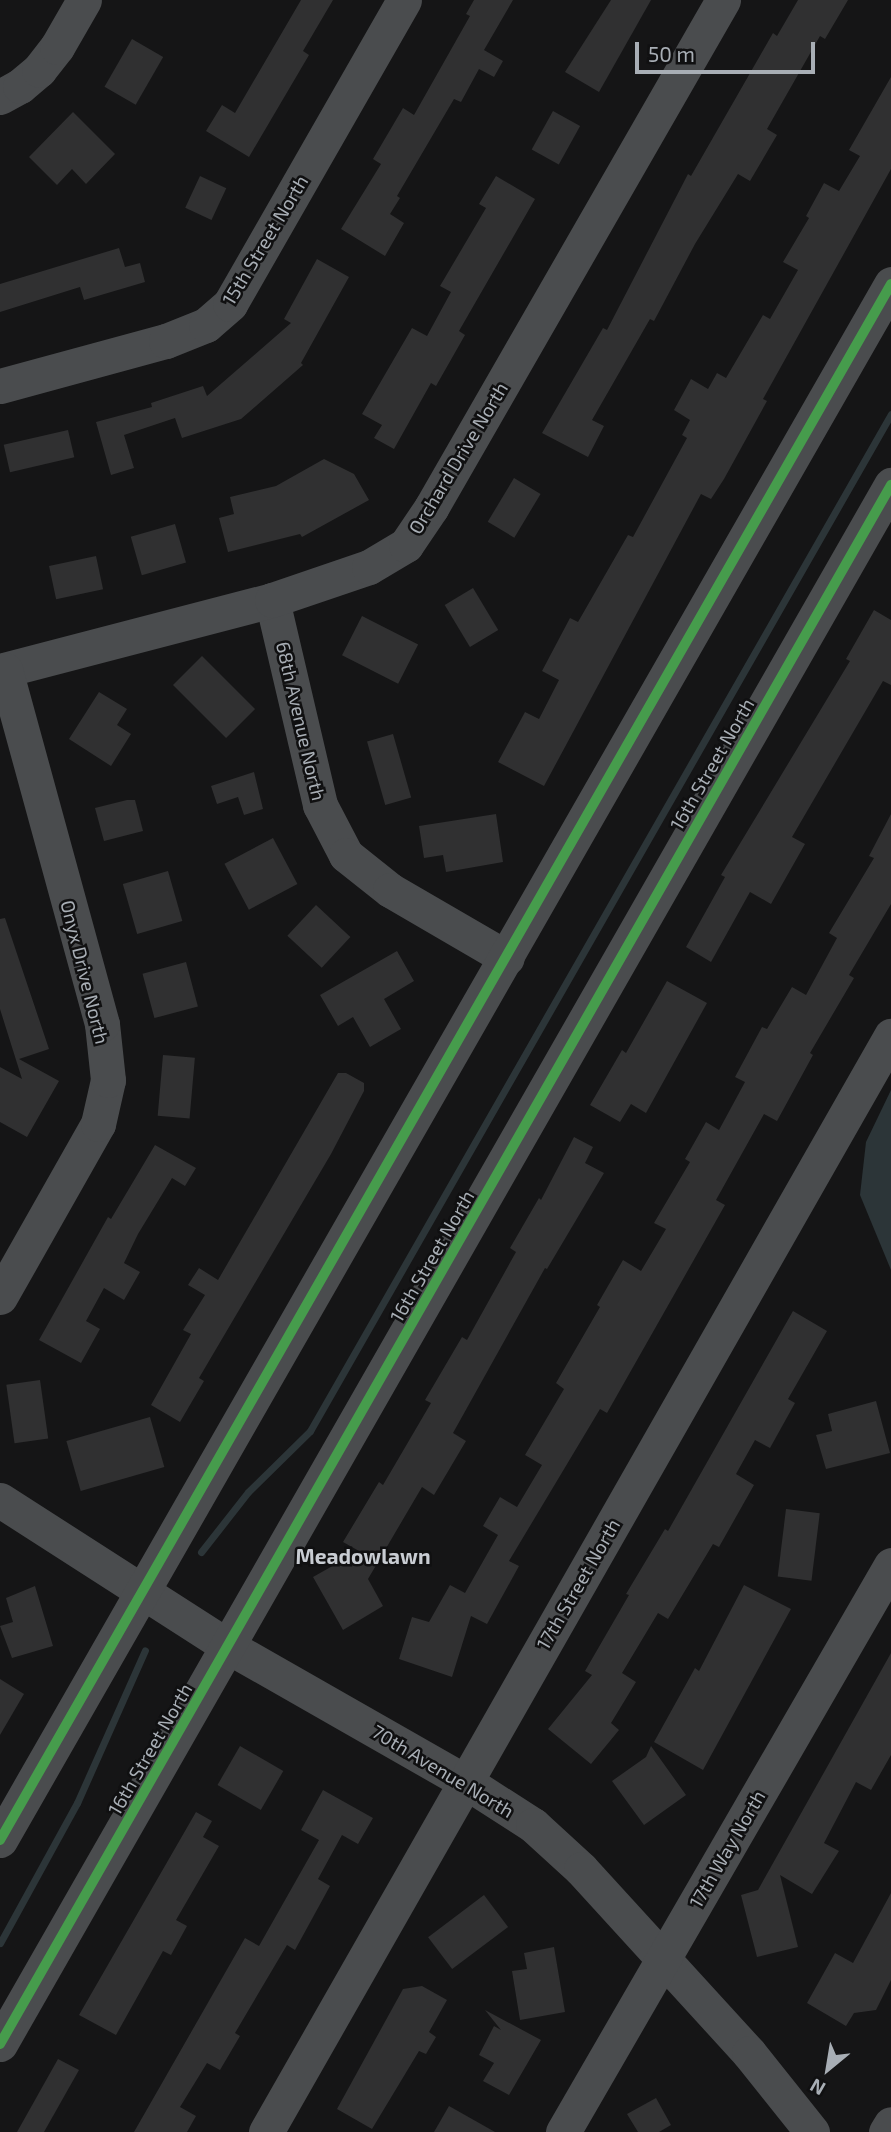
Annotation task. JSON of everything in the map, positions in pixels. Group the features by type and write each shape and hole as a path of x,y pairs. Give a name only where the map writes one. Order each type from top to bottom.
{"street":[{"path":"0,97 20,86 39,70 57,47 84,0"},
{"name":"15th Street North","path":"0,386 166,341 206,325 230,304 404,0"},
{"name":"Orchard Drive North","path":"2,670 272,600 369,567 406,545 431,508 723,0"},
{"path":"0,1840 508,958 891,284"},
{"name":"16th Street North","path":"0,2044 891,485"},
{"name":"68th Avenue North","path":"272,600 320,806 346,855 390,890 508,958"},
{"name":"Onyx Drive North","path":"0,1297 98,1124 108,1080 102,1024 2,670"},
{"name":"17th Street North","path":"266,2132 891,1036"},
{"name":"70th Avenue North","path":"0,1500 229,1647 466,1782 533,1825 581,1869 749,2053 812,2132"},
{"name":"17th Way North","path":"563,2132 891,1565"},
{"path":"886,2132 891,2124"}],"shaded area":[{"path":"891,1090 891,1270 860,1195 866,1142"}],"building":[{"path":"301,0 333,0 303,51 309,55 249,157 206,131 222,105 235,113"},
{"path":"474,0 513,0 484,50 503,61 494,77 479,69 461,102 454,99 397,196 400,198 390,214 404,223 385,256 341,229 381,164 373,159 403,108 414,115 470,16 466,14"},
{"path":"611,0 651,0 599,92 565,72"},
{"path":"798,0 848,0 825,39 820,36 767,129 777,135 750,181 738,174 695,244 654,321 650,319 592,420 604,426 588,457 542,433 603,328 607,330 688,174 691,176 773,33 777,36"},
{"path":"132,39 163,57 136,105 104,87"},
{"path":"891,77 891,169 763,399 767,401 724,479 711,499 701,494 544,786 498,762 525,712 539,719 559,680 542,671 570,618 578,622 628,535 633,537 687,438 682,435 690,420 674,410 691,379 708,389 717,373 726,378 763,315 770,319 798,270 783,262 809,218 806,216 824,183 839,191 860,156 849,150"},
{"path":"553,111 580,126 559,165 532,149"},
{"path":"73,112 115,154 86,184 72,169 57,185 29,157"},
{"path":"200,176 226,188 211,220 185,208"},
{"path":"496,176 535,199 459,331 465,335 436,386 431,383 394,449 374,438 382,425 362,414 412,328 427,336 451,292 440,286 486,208 479,204"},
{"path":"119,248 125,267 140,263 145,282 84,300 80,287 0,312 0,284"},
{"path":"317,259 349,277 301,363 303,365 241,419 182,438 175,418 124,435 134,468 111,475 96,422 152,407 151,403 203,386 207,396 291,323 284,319"},
{"path":"68,430 74,457 10,472 4,445"},
{"path":"324,459 354,474 369,500 302,537 300,534 228,552 219,518 234,514 230,497 276,486"},
{"path":"514,478 541,494 514,538 488,522"},
{"path":"175,524 186,562 142,575 131,537"},
{"path":"96,556 103,589 56,599 49,566"},
{"path":"473,588 498,630 470,647 445,605"},
{"path":"874,610 891,620 891,685 883,681 792,837 805,844 771,904 750,892 711,962 686,947 725,877 721,875 850,661 846,659"},
{"path":"362,616 418,645 398,684 342,655"},
{"path":"202,656 255,709 226,738 173,685"},
{"path":"99,692 127,709 117,725 131,734 111,766 69,739"},
{"path":"393,734 411,797 385,805 367,741"},
{"path":"254,772 263,809 244,815 238,797 217,804 211,786"},
{"path":"135,800 143,831 104,841 95,808"},
{"path":"496,814 503,862 446,872 443,855 424,858 419,826"},
{"path":"891,814 891,904 849,975 854,978 810,1053 813,1055 777,1121 764,1114 716,1200 725,1205 607,1413 600,1409 509,1561 519,1566 487,1624 471,1616 452,1677 399,1659 412,1617 429,1622 450,1585 465,1593 498,1535 483,1526 500,1497 517,1507 542,1465 525,1455 564,1389 556,1383 600,1307 597,1305 623,1260 641,1271 666,1229 654,1223 690,1162 685,1159 706,1122 719,1130 745,1082 735,1077 762,1027 767,1029 792,987 806,995 837,938 829,933 874,858 869,856"},
{"path":"273,838 297,884 249,910 224,864"},
{"path":"168,871 182,921 137,934 123,884"},
{"path":"316,905 350,937 322,968 287,936"},
{"path":"5,918 49,1049 19,1059 59,1081 27,1137 0,1122 0,1067 22,1079 0,1009 0,919"},
{"path":"397,951 414,981 384,999 401,1029 370,1047 353,1017 338,1026 320,995"},
{"path":"186,962 198,1006 154,1018 143,974"},
{"path":"667,981 707,1003 646,1113 631,1104 620,1122 590,1105 622,1050 626,1053"},
{"path":"163,1055 195,1058 190,1119 158,1116"},
{"path":"338,1073 346,1073 364,1083 364,1091 331,1154 199,1378 204,1381 180,1422 151,1405 191,1334 183,1330 205,1295 188,1285 199,1268 218,1280"},
{"path":"574,1137 593,1147 585,1163 604,1173 547,1269 545,1268 453,1433 466,1441 434,1495 422,1487 368,1579 383,1606 343,1630 313,1577 359,1551 343,1542 379,1482 383,1485 431,1403 425,1400 462,1337 467,1340 516,1252 510,1248 539,1198 541,1200"},
{"path":"155,1145 196,1168 185,1186 172,1178 138,1234 124,1263 140,1272 124,1300 104,1288 86,1321 100,1329 81,1363 39,1340 108,1217 111,1219"},
{"path":"793,1311 827,1331 788,1399 795,1403 770,1448 755,1440 736,1474 754,1485 719,1547 713,1544 668,1619 658,1613 622,1673 636,1682 611,1723 619,1730 591,1764 548,1729 592,1675 585,1671 629,1595 626,1594 665,1529 668,1531"},
{"path":"40,1380 48,1438 15,1443 6,1385"},
{"path":"876,1401 890,1453 826,1469 816,1435 832,1431 828,1414"},
{"path":"150,1417 164,1467 81,1491 66,1441"},
{"path":"786,1509 820,1513 811,1581 778,1576"},
{"path":"744,1585 791,1609 703,1770 654,1742 695,1668 699,1671"},
{"path":"35,1586 53,1646 12,1658 0,1626 13,1622 6,1598"},
{"path":"891,1653 891,1755 871,1790 856,1782 824,1843 839,1851 812,1894 780,1875 798,1947 757,1957 741,1895 758,1890"},
{"path":"0,1679 24,1694 0,1735"},
{"path":"240,1746 283,1771 261,1810 218,1785"},
{"path":"651,1746 686,1795 644,1825 612,1781 646,1757"},
{"path":"323,1790 373,1818 358,1844 342,1835 318,1879 330,1886 295,1950 287,1945 235,2033 240,2036 220,2070 207,2063 180,2107 196,2116 187,2132 134,2132 245,1938 259,1946 319,1840 301,1830"},
{"path":"196,1812 212,1821 203,1837 219,1846 176,1920 187,1926 171,1955 163,1951 116,2035 79,2015"},
{"path":"891,1893 891,1980 876,2010 854,2013 846,2026 807,2003 835,1953 853,1963"},
{"path":"484,1895 508,1927 452,1969 428,1937"},
{"path":"554,1947 565,2012 520,2020 512,1971 527,1969 524,1953"},
{"path":"422,1986 447,2000 429,2032 436,2037 426,2054 419,2051 372,2129 337,2109 403,1989"},
{"path":"485,2010 541,2040 509,2095 483,2081 494,2063 479,2055 494,2026 501,2030"},
{"path":"58,2059 79,2070 44,2132 17,2132"},
{"path":"656,2098 671,2125 659,2132 638,2132 627,2114"},
{"path":"449,2106 495,2132 434,2132"}],"waterway":[{"path":"201,1552 248,1492 310,1431 891,414"},
{"path":"0,1943 77,1803 145,1650"}],"cycle path":[{"path":"0,1840 891,284"},
{"path":"0,2044 891,485"}],"district":[{"name":"Meadowlawn","path":"363,1556"}]}
